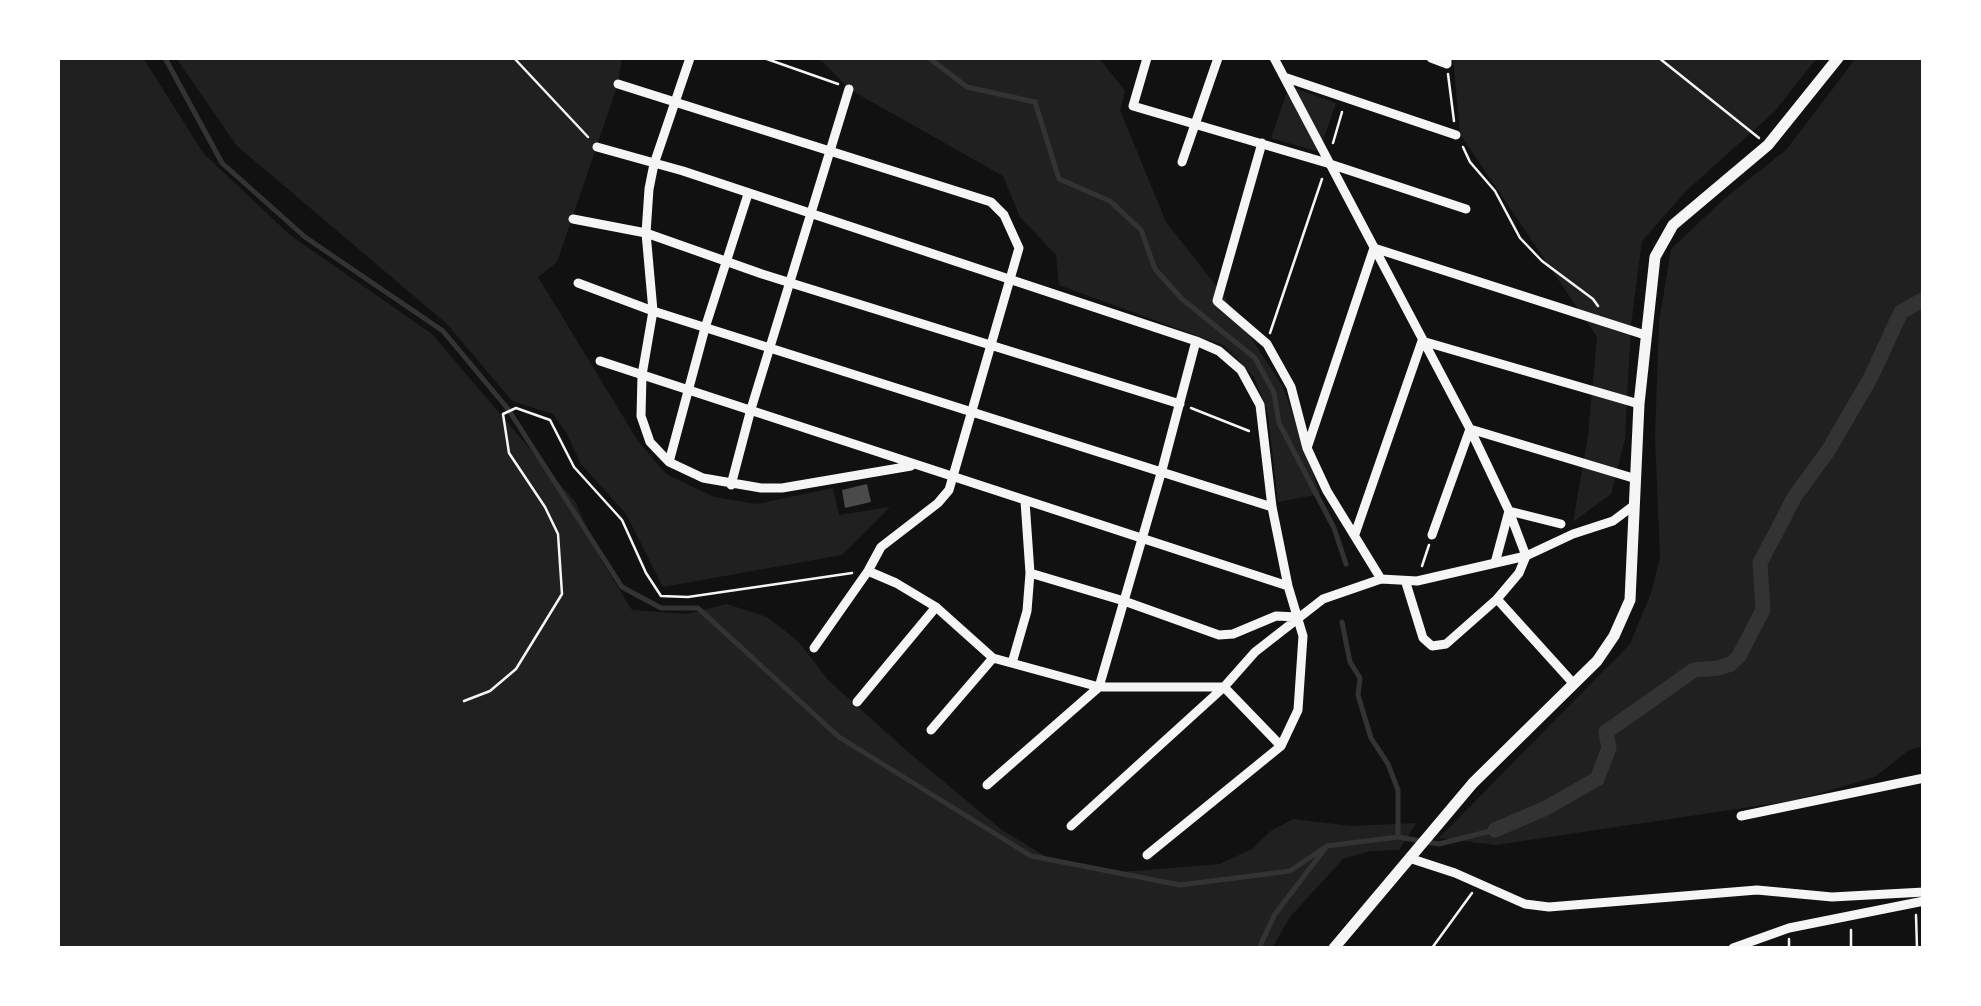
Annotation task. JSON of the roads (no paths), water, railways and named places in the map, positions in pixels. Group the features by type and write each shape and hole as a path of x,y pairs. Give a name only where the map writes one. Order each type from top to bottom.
{"street":[{"path":"690,58 654,164 646,233 653,312 642,375 641,416 650,442 669,462 703,478 731,485 782,488 914,466"},
{"path":"1147,58 1134,106 1466,209"},
{"path":"1182,162 1218,58"},
{"path":"1274,58 1470,428 1510,511 1526,556 1520,573 1446,644 1432,646 1423,638 1412,582"},
{"path":"1430,58 1447,61"},
{"path":"1334,948 1472,784 1597,661 1614,636 1629,602 1639,404 1654,258 1673,225 1768,145 1838,58"},
{"path":"1282,76 1456,135"},
{"path":"618,84 991,202 1004,215 1018,248 954,478 938,503 881,547 814,648"},
{"path":"731,485 849,88"},
{"path":"1262,143 1217,301 1267,344 1291,387 1308,448 1327,492 1381,579"},
{"path":"597,146 1196,340 1220,351 1241,370 1260,406 1272,507 1288,586 1299,616 1302,636 1298,710 1281,746 1147,854"},
{"path":"669,462 687,389 748,194"},
{"path":"573,219 646,233 1180,404"},
{"path":"1374,248 1646,335"},
{"path":"1308,448 1374,248"},
{"path":"578,283 653,312 1272,507"},
{"path":"987,784 1098,687 1196,340"},
{"path":"1422,341 1639,404"},
{"path":"1355,534 1422,341"},
{"path":"600,361 1288,586"},
{"path":"1470,428 1634,478"},
{"path":"1432,534 1470,428"},
{"path":"1012,664 1028,610 1030,572 1025,501"},
{"path":"1071,826 1224,687 1255,652 1323,599 1381,579 1412,582 1526,556 1573,534 1613,522 1633,506"},
{"path":"1510,511 1561,524"},
{"path":"1494,563 1510,511"},
{"path":"868,571 936,607 992,658 1098,687 1224,687 1281,746"},
{"path":"1030,572 1219,636 1276,616 1299,616"},
{"path":"1497,598 1572,684"},
{"path":"857,702 936,607"},
{"path":"932,730 992,658"},
{"path":"1740,816 1924,778"},
{"path":"1412,853 1526,904 1548,908 1757,890 1832,897 1924,892"},
{"path":"1733,948 1789,928 1920,902"}],"waterway":[{"path":"165,58 222,163 305,237 443,331 508,409 622,587 661,608 698,608 839,737 1031,856 1180,885 1290,871 1327,846"},
{"path":"929,58 967,87 1035,102 1059,179 1110,201 1141,230 1155,269 1182,299 1255,358 1274,393 1279,423 1334,528 1346,564"},
{"path":"1495,830 1546,808 1597,779 1609,748 1606,732 1694,670 1731,664 1739,656 1763,610 1760,563 1795,496 1828,451 1871,377 1901,312 1924,299"},
{"path":"1342,622 1350,662 1360,678 1358,695 1371,738 1388,764 1398,790 1398,836"},
{"path":"1259,948 1275,914 1327,846 1398,837 1439,844 1495,830"}]}
